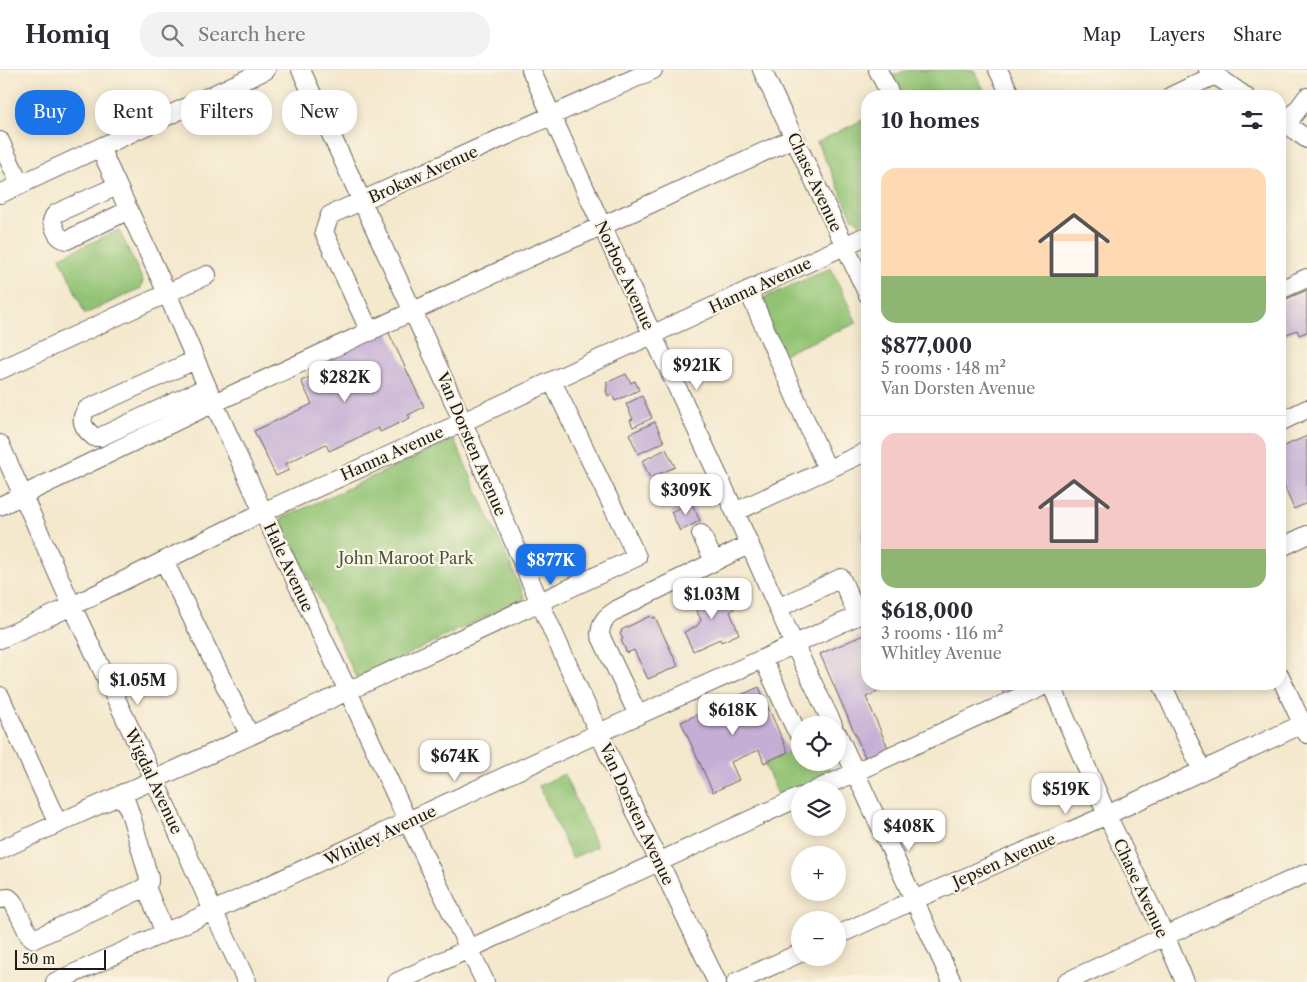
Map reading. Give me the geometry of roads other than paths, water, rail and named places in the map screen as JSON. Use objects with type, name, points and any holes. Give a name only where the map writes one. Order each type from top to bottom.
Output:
[{"type":"street","points":[[0,194],[266,70]]},
{"type":"street","name":"Van Dorsten Avenue","points":[[301,70],[414,312],[599,733],[658,862],[717,982]]},
{"type":"street","name":"Norboe Avenue","points":[[531,70],[829,716]]},
{"type":"street","name":"Brokaw Avenue","points":[[370,332],[324,232],[330,215],[653,70]]},
{"type":"street","name":"Chase Avenue","points":[[762,70],[861,280]]},
{"type":"street","points":[[878,70],[888,90]]},
{"type":"street","points":[[998,70],[1008,90]]},
{"type":"street","points":[[1181,90],[1211,73],[1236,90]]},
{"type":"street","points":[[1286,119],[1307,97]]},
{"type":"street","points":[[1286,124],[1307,139]]},
{"type":"street","points":[[0,506],[214,403],[794,138]]},
{"type":"street","points":[[0,141],[20,184]]},
{"type":"street","name":"Hale Avenue","points":[[100,148],[168,293],[214,403],[263,512],[485,982]]},
{"type":"street","points":[[118,186],[57,213],[52,221],[59,237],[67,240],[129,210]]},
{"type":"street","name":"Hanna Avenue","points":[[0,639],[72,606],[263,512],[861,238]]},
{"type":"street","points":[[0,370],[207,275]]},
{"type":"street","points":[[1286,287],[1307,278]]},
{"type":"street","points":[[748,290],[827,469]]},
{"type":"street","points":[[196,360],[87,409],[82,415],[84,428],[94,438],[100,437],[207,386]]},
{"type":"street","points":[[0,850],[637,557],[552,381]]},
{"type":"street","points":[[1286,419],[1307,409]]},
{"type":"street","name":"Wigdal Avenue","points":[[0,444],[72,606],[247,982]]},
{"type":"street","points":[[736,512],[861,454]]},
{"type":"street","points":[[701,534],[714,561]]},
{"type":"street","points":[[1286,545],[1307,536]]},
{"type":"street","points":[[638,715],[600,635],[601,625],[607,616],[618,609],[750,544]]},
{"type":"street","points":[[164,561],[250,736]]},
{"type":"street","points":[[778,608],[841,578],[861,611]]},
{"type":"street","name":"Whitley Avenue","points":[[55,982],[861,615]]},
{"type":"street","points":[[763,659],[791,719]]},
{"type":"street","points":[[1286,688],[1305,727]]},
{"type":"street","points":[[836,781],[1036,690]]},
{"type":"street","name":"Chase Avenue","points":[[1052,690],[1106,815],[1185,982]]},
{"type":"street","points":[[1165,690],[1202,771]]},
{"type":"street","points":[[0,696],[58,824]]},
{"type":"street","name":"Jepsen Avenue","points":[[846,931],[1202,771],[1305,727]]},
{"type":"street","points":[[846,752],[952,982]]},
{"type":"street","points":[[0,899],[9,898],[13,902],[29,935],[34,938],[146,887],[149,878],[123,794]]},
{"type":"street","points":[[397,982],[791,801]]},
{"type":"street","points":[[1066,982],[1164,936],[1307,873]]},
{"type":"street","points":[[146,887],[165,933]]},
{"type":"street","points":[[736,982],[791,957]]},
{"type":"park label","name":"John Maroot Park","points":[[406,558]]}]
